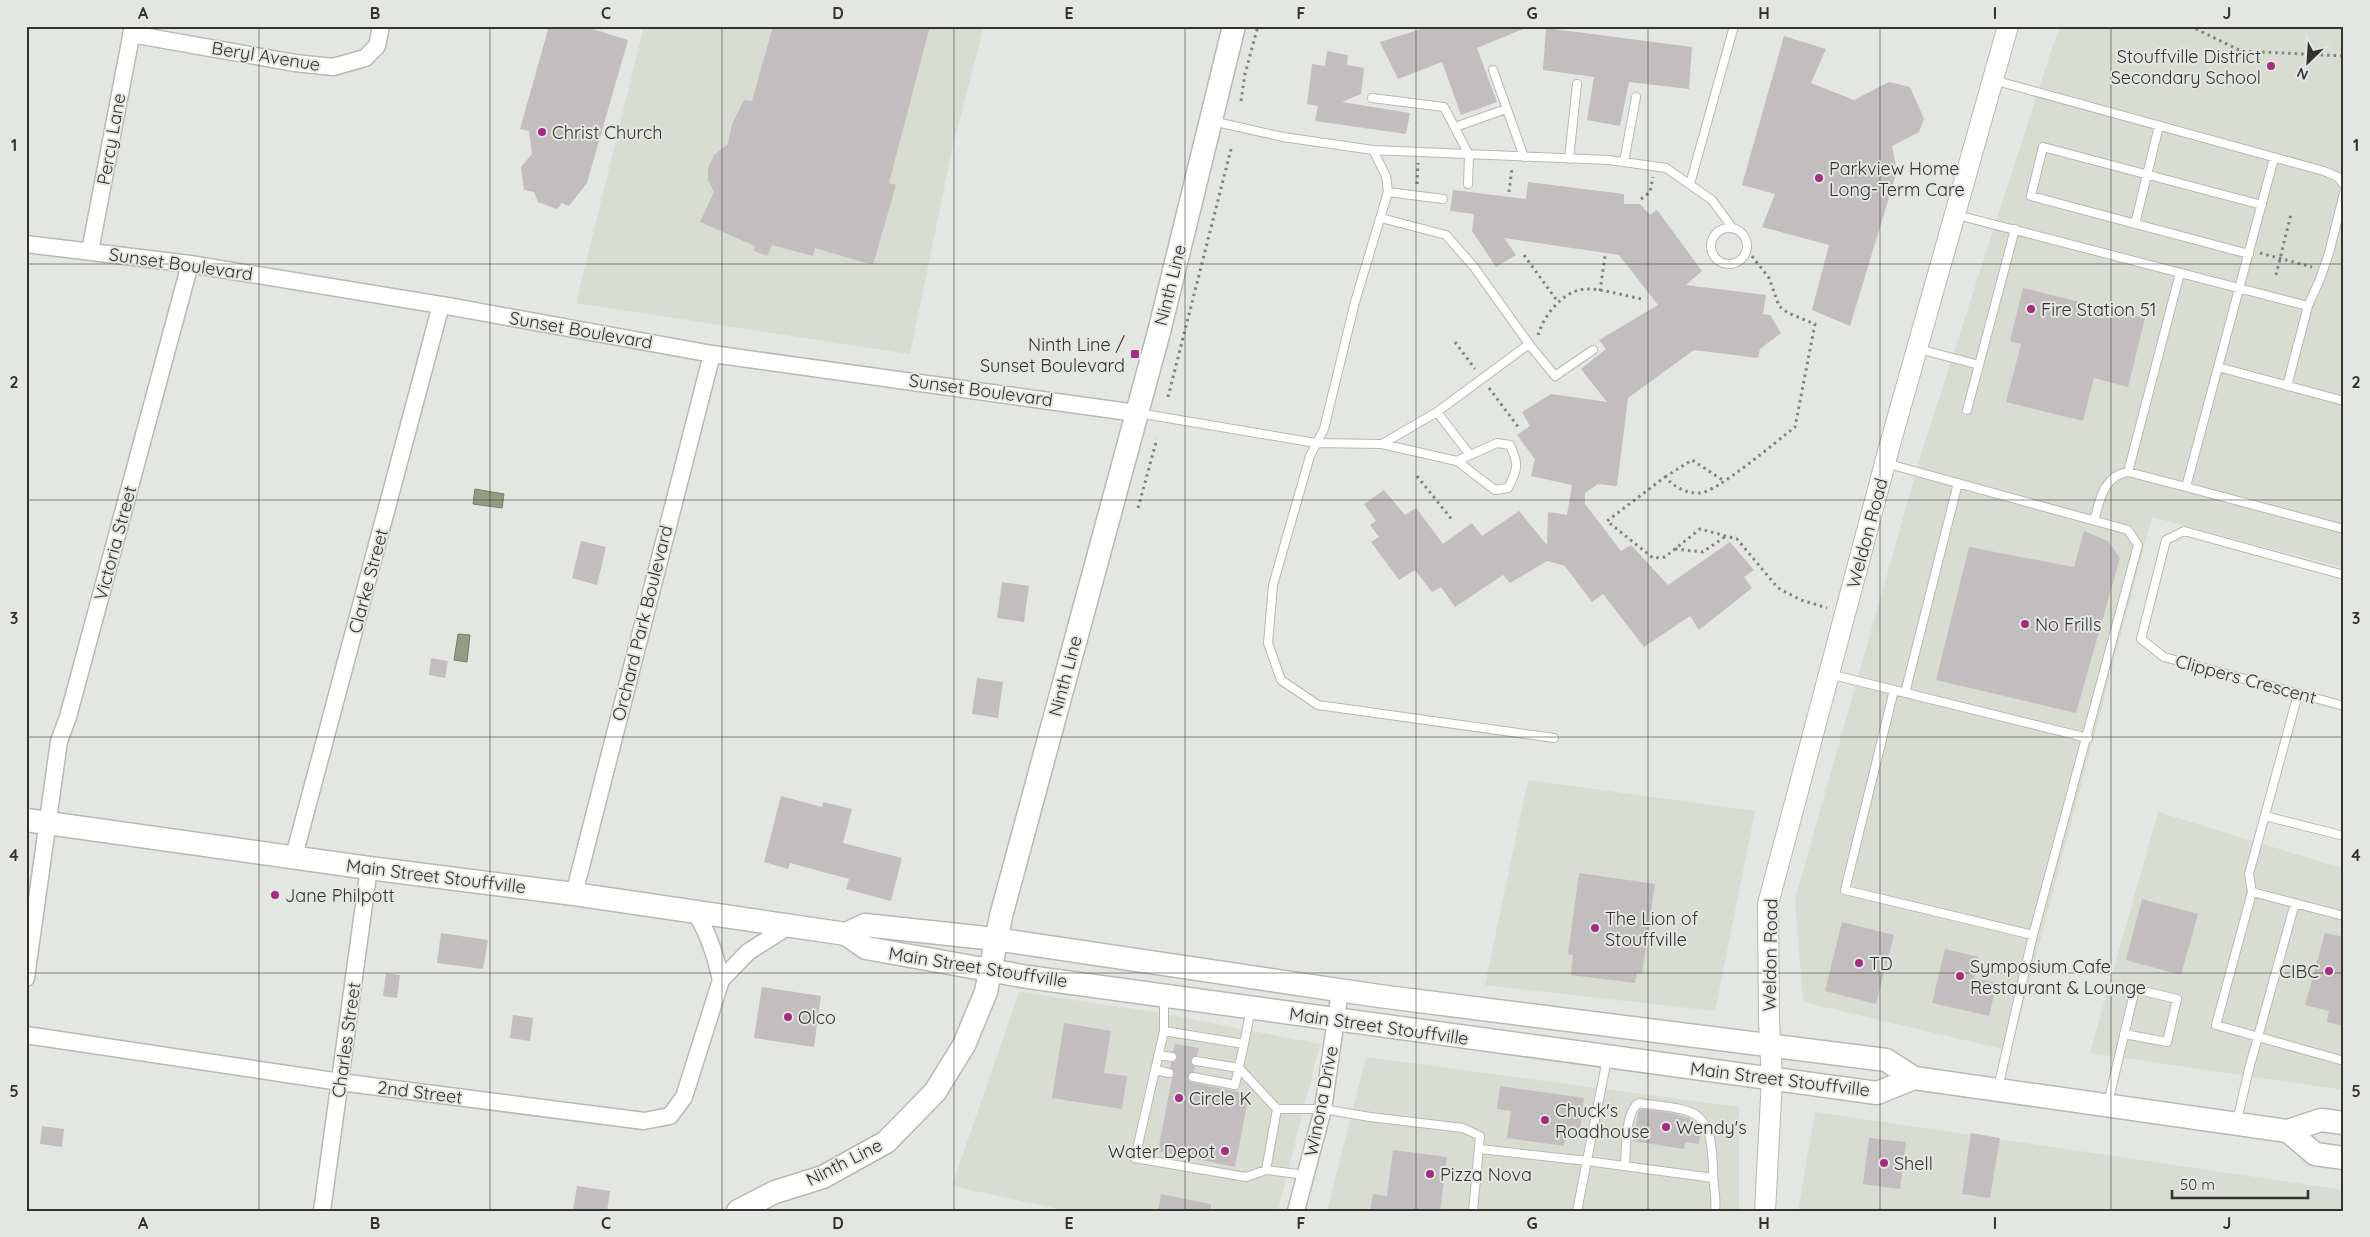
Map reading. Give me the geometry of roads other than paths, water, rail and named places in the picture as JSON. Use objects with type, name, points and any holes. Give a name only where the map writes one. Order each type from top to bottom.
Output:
[{"type":"main road","name":"Ninth Line","points":[[738,1211],[775,1192],[823,1177],[886,1142],[935,1092],[964,1046],[986,992],[995,939],[1136,413],[1212,121],[1234,26]]},
{"type":"main road","name":"Main Street Stouffville","points":[[36,821],[369,868],[574,894],[846,934],[866,948],[989,970],[1607,1057],[1877,1093],[1914,1078]]},
{"type":"main road","name":"Main Street Stouffville","points":[[846,934],[865,925],[995,939],[1340,991],[1886,1060],[1914,1078],[2288,1131],[2321,1120],[2344,1123]]},
{"type":"main road","points":[[2288,1131],[2315,1154],[2344,1158]]},
{"type":"street","name":"Beryl Avenue","points":[[132,30],[296,63],[333,67],[365,58],[377,46],[381,26]]},
{"type":"street","name":"Weldon Road","points":[[1765,1211],[1772,1078],[1768,904],[1885,463],[2008,26]]},
{"type":"street","name":"Percy Lane","points":[[90,251],[132,30]]},
{"type":"street","name":"Sunset Boulevard","points":[[26,244],[190,264],[441,305],[712,354],[1136,413]]},
{"type":"street","name":"Victoria Street","points":[[26,978],[36,821],[59,740],[68,717],[190,264]]},
{"type":"street","name":"Clarke Street","points":[[294,856],[441,305]]},
{"type":"street","name":"Orchard Park Boulevard","points":[[574,894],[712,354]]},
{"type":"street","name":"Charles Street","points":[[322,1211],[369,868]]},
{"type":"street","points":[[695,912],[706,929],[714,950],[721,980]]},
{"type":"street","name":"2nd Street","points":[[26,1035],[340,1082],[644,1120],[670,1116],[684,1097],[721,980],[748,952],[789,926]]},
{"type":"street","name":"Winona Drive","points":[[1296,1211],[1323,1109],[1340,991]]},
{"type":"lane","points":[[1690,184],[1734,26]]},
{"type":"lane","points":[[1493,70],[1524,157]]},
{"type":"lane","points":[[1992,80],[2334,175],[2341,179],[2344,185]]},
{"type":"lane","points":[[1569,159],[1577,84]]},
{"type":"lane","points":[[1624,162],[1636,97]]},
{"type":"lane","points":[[1372,98],[1444,107],[1469,155],[1468,184]]},
{"type":"lane","points":[[1455,127],[1506,109]]},
{"type":"lane","points":[[1212,121],[1283,137],[1373,150],[1624,162],[1666,168],[1712,200],[1731,226],[1746,237],[1748,251],[1738,263],[1724,264],[1711,252],[1714,233],[1720,228],[1731,226]]},
{"type":"lane","points":[[2135,224],[2159,126]]},
{"type":"lane","points":[[2249,252],[2031,196],[2043,147],[2262,205]]},
{"type":"lane","points":[[1373,150],[1386,176],[1388,192],[1355,302],[1324,429],[1310,456],[1273,585],[1268,644],[1281,680],[1318,705],[1554,738]]},
{"type":"lane","points":[[2186,487],[2274,158]]},
{"type":"lane","points":[[1388,192],[1443,199]]},
{"type":"lane","points":[[2287,386],[2308,306],[2323,270],[2344,193]]},
{"type":"lane","points":[[1954,214],[2308,306]]},
{"type":"lane","points":[[1381,218],[1446,235],[1474,267],[1528,344],[1555,376],[1593,350]]},
{"type":"lane","points":[[1967,410],[2015,229]]},
{"type":"lane","points":[[2128,472],[2180,273]]},
{"type":"lane","points":[[1382,444],[1437,412],[1528,344]]},
{"type":"lane","points":[[1917,349],[1979,366]]},
{"type":"lane","points":[[2218,367],[2344,401]]},
{"type":"lane","points":[[1437,412],[1470,455]]},
{"type":"lane","points":[[1136,413],[1316,443],[1382,444],[1457,461],[1495,490],[1508,488],[1515,476],[1518,461],[1510,445],[1498,443],[1457,461]]},
{"type":"lane","points":[[1885,463],[2128,530],[2138,546],[2088,738],[2033,935],[1997,1090]]},
{"type":"lane","points":[[2094,521],[2107,483],[2115,476],[2128,472],[2344,529]]},
{"type":"lane","points":[[1904,693],[1958,483]]},
{"type":"lane","name":"Clippers Crescent","points":[[2344,575],[2184,531],[2166,540],[2141,640],[2164,657],[2344,706]]},
{"type":"lane","points":[[1829,674],[2088,738]]},
{"type":"lane","points":[[1894,690],[1846,890],[2033,935]]},
{"type":"lane","points":[[2298,694],[2249,874],[2252,892],[2216,1025],[2344,1061]]},
{"type":"lane","points":[[2265,816],[2344,836]]},
{"type":"lane","points":[[2252,892],[2344,916]]},
{"type":"lane","points":[[2237,1123],[2258,1037],[2295,903]]},
{"type":"lane","points":[[2108,1105],[2124,1034],[2135,988],[2176,999],[2167,1042],[2124,1034]]},
{"type":"lane","points":[[1164,995],[1164,1031],[1134,1158],[1246,1177],[1266,1170],[1306,1175]]},
{"type":"lane","points":[[1193,1077],[1235,1084],[1251,1008]]},
{"type":"lane","points":[[1164,1031],[1244,1044]]},
{"type":"lane","points":[[1158,1055],[1172,1057]]},
{"type":"lane","points":[[1577,1211],[1607,1057]]},
{"type":"lane","points":[[1196,1061],[1239,1068],[1277,1109],[1323,1109],[1370,1117],[1463,1128],[1480,1136],[1473,1211]]},
{"type":"lane","points":[[1155,1070],[1169,1072]]},
{"type":"lane","points":[[1625,1166],[1630,1113],[1639,1103],[1689,1110],[1697,1115],[1708,1131],[1717,1197],[1715,1211]]},
{"type":"lane","points":[[1266,1170],[1277,1109]]},
{"type":"lane","points":[[1480,1149],[1713,1178]]},
{"type":"place","name":"Stouffville District Secondary School","points":[[2271,66]]},
{"type":"place","name":"Christ Church","points":[[542,132]]},
{"type":"place","name":"Parkview Home Long-Term Care","points":[[1819,178]]},
{"type":"place","name":"Fire Station 51","points":[[2031,309]]},
{"type":"place","name":"Ninth Line / Sunset Boulevard","points":[[1135,354]]},
{"type":"place","name":"No Frills","points":[[2025,624]]},
{"type":"place","name":"Jane Philpott","points":[[275,895]]},
{"type":"place","name":"The Lion of Stouffville","points":[[1595,928]]},
{"type":"place","name":"TD","points":[[1859,963]]},
{"type":"place","name":"CIBC","points":[[2329,971]]},
{"type":"place","name":"Symposium Cafe Restaurant & Lounge","points":[[1960,976]]},
{"type":"place","name":"Olco","points":[[788,1017]]},
{"type":"place","name":"Circle K","points":[[1179,1098]]},
{"type":"place","name":"Chuck's Roadhouse","points":[[1545,1120]]},
{"type":"place","name":"Wendy's","points":[[1666,1127]]},
{"type":"place","name":"Water Depot","points":[[1225,1151]]},
{"type":"place","name":"Shell","points":[[1884,1163]]},
{"type":"place","name":"Pizza Nova","points":[[1430,1174]]}]
